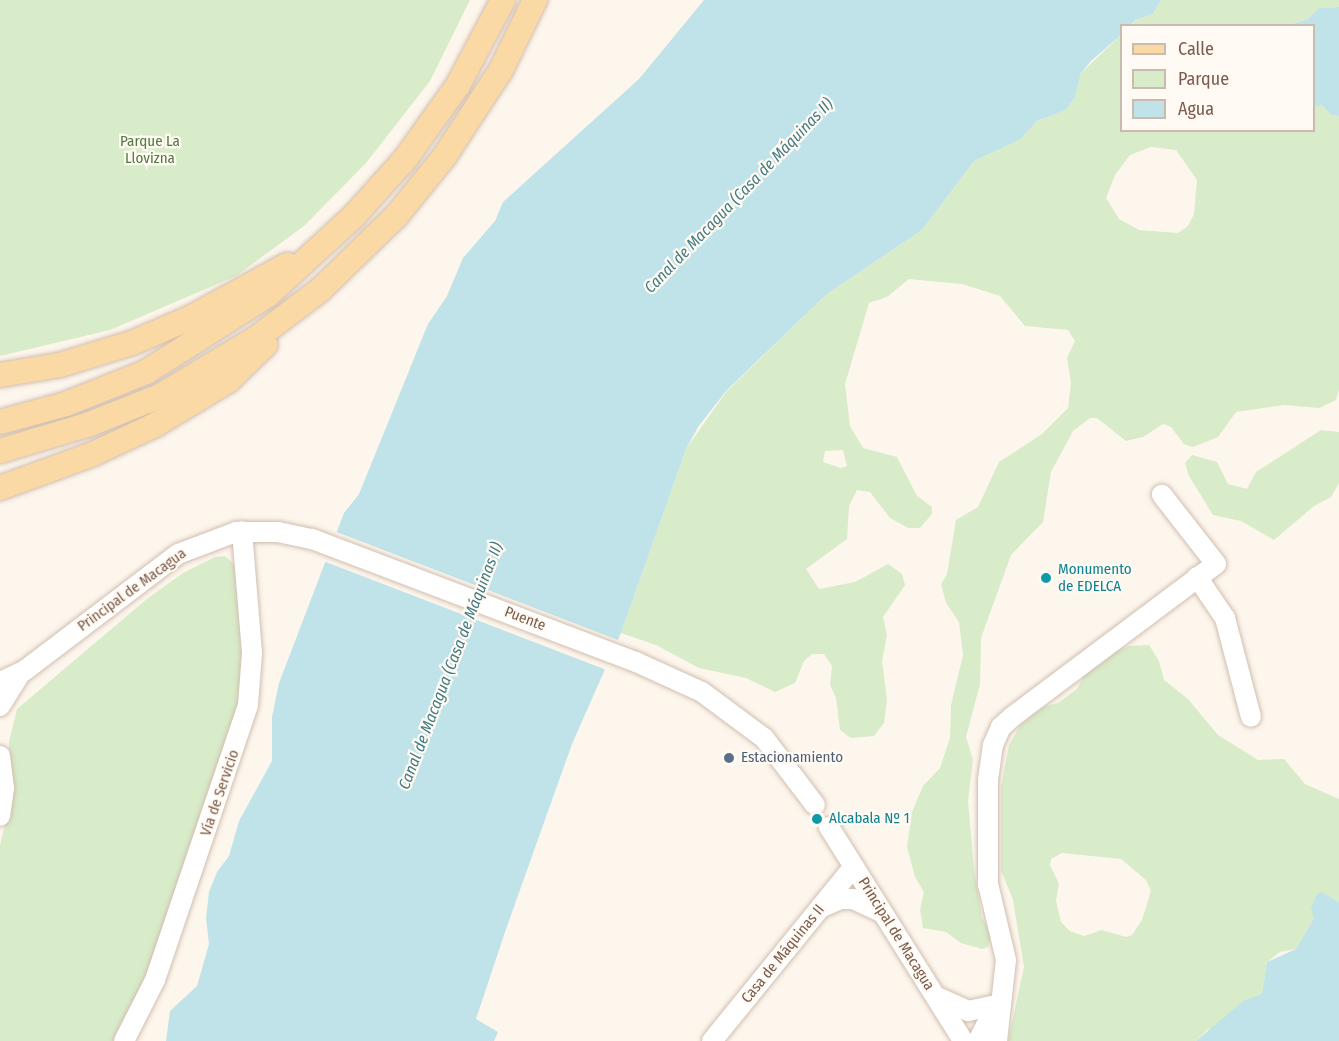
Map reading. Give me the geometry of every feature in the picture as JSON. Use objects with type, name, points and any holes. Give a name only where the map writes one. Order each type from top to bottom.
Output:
[{"type":"main road","points":[[0,422],[66,404],[146,372],[245,312],[324,244],[380,188],[458,85],[503,0]]},
{"type":"main road","points":[[0,450],[90,424],[160,396],[200,375],[288,315],[347,265],[422,186],[486,96],[535,0]]},
{"type":"main road","points":[[0,375],[60,365],[154,334],[324,244]]},
{"type":"main road","points":[[0,488],[93,454],[156,425],[228,381],[261,350],[288,315]]},
{"type":"street","points":[[997,1041],[1004,985],[1005,941],[988,884],[986,846],[988,780],[996,737],[1012,717],[1216,564],[1162,495]]},
{"type":"street","name":"Principal de Macagua","points":[[0,682],[24,671],[178,554],[198,543],[242,531],[279,532],[312,539]]},
{"type":"street","name":"Vía de Servicio","points":[[124,1041],[155,980],[248,705],[252,653],[242,531]]},
{"type":"street","name":"Puente","points":[[312,539],[636,662],[702,692],[746,722],[777,752],[815,805]]},
{"type":"street","points":[[1197,578],[1225,618],[1251,717]]},
{"type":"street","points":[[0,706],[24,671]]},
{"type":"street","points":[[0,756],[4,788],[0,816]]},
{"type":"street","name":"Principal de Macagua","points":[[829,827],[963,1041]]},
{"type":"street","name":"Casa de Máquinas II","points":[[712,1041],[854,866]]},
{"type":"street","points":[[820,909],[841,898],[853,899],[885,915]]},
{"type":"street","points":[[978,1041],[1004,985]]},
{"type":"street","points":[[935,996],[953,1008],[968,1011],[996,1005]]},
{"type":"green space","name":"Parque La Llovizna","points":[[0,0],[470,0],[430,81],[366,163],[304,226],[236,276],[110,330],[0,356]]},
{"type":"green space","points":[[1161,0],[1339,0],[1339,7],[1319,8],[1308,19],[1291,24],[1132,24],[1135,20],[1153,14]]},
{"type":"green space","points":[[1120,36],[1120,132],[1315,132],[1315,107],[1321,104],[1331,115],[1339,116],[1339,389],[1336,400],[1319,408],[1284,405],[1236,412],[1218,437],[1193,447],[1184,444],[1171,427],[1163,424],[1143,437],[1126,441],[1097,418],[1090,418],[1073,431],[1051,472],[1043,522],[1011,555],[981,638],[980,684],[966,737],[973,760],[968,801],[974,869],[982,917],[991,935],[988,947],[982,949],[961,943],[946,932],[923,928],[920,910],[924,892],[915,877],[907,847],[912,812],[923,786],[940,768],[950,738],[951,705],[963,655],[959,622],[946,603],[941,584],[947,574],[956,520],[978,507],[999,462],[1042,434],[1068,408],[1071,383],[1067,358],[1075,341],[1068,330],[1025,326],[1000,296],[962,284],[909,279],[887,297],[869,303],[845,384],[850,426],[863,448],[897,457],[917,496],[932,507],[932,514],[920,528],[908,528],[890,518],[870,492],[857,490],[849,506],[847,539],[806,569],[819,589],[855,582],[888,564],[902,574],[905,585],[883,617],[887,635],[882,661],[887,699],[884,723],[874,736],[851,738],[840,730],[836,698],[830,685],[832,666],[824,654],[812,654],[804,661],[795,683],[775,692],[746,678],[699,668],[656,645],[621,633],[686,449],[726,392],[827,294],[922,230],[974,161],[1021,139],[1037,121],[1066,110],[1075,97],[1081,73]],"holes":[[[1151,147],[1176,150],[1197,180],[1194,214],[1188,226],[1178,233],[1139,230],[1119,219],[1106,198],[1115,175],[1130,155]],[[843,450],[847,466],[841,468],[823,462],[825,451]]]},
{"type":"green space","points":[[1321,430],[1339,432],[1339,483],[1331,497],[1314,506],[1274,540],[1241,521],[1213,515],[1189,476],[1185,463],[1192,455],[1217,462],[1228,484],[1247,489],[1256,472]]},
{"type":"green space","points":[[225,556],[237,567],[244,663],[237,725],[153,971],[115,1041],[0,1041],[0,845],[11,801],[9,742],[17,709],[148,598],[183,573],[215,557]]},
{"type":"green space","points":[[1149,645],[1159,661],[1164,680],[1188,699],[1218,735],[1258,760],[1284,759],[1305,784],[1339,799],[1339,902],[1322,892],[1314,918],[1296,949],[1280,952],[1267,962],[1262,994],[1225,1016],[1216,1028],[1207,1030],[1196,1041],[1008,1041],[1024,967],[1013,900],[1001,870],[1001,787],[1009,745],[1020,726],[1039,708],[1058,703],[1077,689],[1086,672],[1105,655],[1129,646]],"holes":[[[1062,853],[1121,859],[1146,880],[1151,891],[1142,920],[1132,935],[1126,937],[1102,930],[1084,936],[1070,931],[1061,922],[1056,901],[1059,884],[1050,865],[1051,859]]]},
{"type":"water","name":"Canal de Macagua (Casa de Máquinas II)","points":[[704,0],[1161,0],[1153,14],[1135,20],[1132,24],[1120,24],[1120,36],[1081,73],[1075,97],[1066,110],[1037,121],[1021,139],[974,161],[922,230],[827,294],[726,391],[698,427],[686,449],[621,633],[572,744],[476,1019],[498,1032],[494,1041],[166,1041],[170,1011],[197,986],[209,944],[206,918],[209,892],[217,872],[229,856],[239,821],[272,761],[272,717],[279,683],[344,513],[359,494],[428,324],[447,296],[463,258],[495,221],[503,202],[639,79]]},
{"type":"water","points":[[1339,7],[1339,116],[1331,115],[1322,105],[1315,107],[1315,24],[1291,24],[1308,19],[1319,8]]},
{"type":"water","points":[[1322,892],[1339,902],[1339,1041],[1196,1041],[1243,1001],[1262,994],[1267,962],[1296,949],[1314,918],[1311,908],[1317,894]]},
{"type":"pier","points":[[334,531],[621,641],[609,671],[323,561]]},
{"type":"place","name":"Monumento de EDELCA","points":[[1046,578]]},
{"type":"place","name":"Estacionamiento","points":[[729,758]]},
{"type":"place","name":"Alcabala Nº 1","points":[[817,819]]}]
